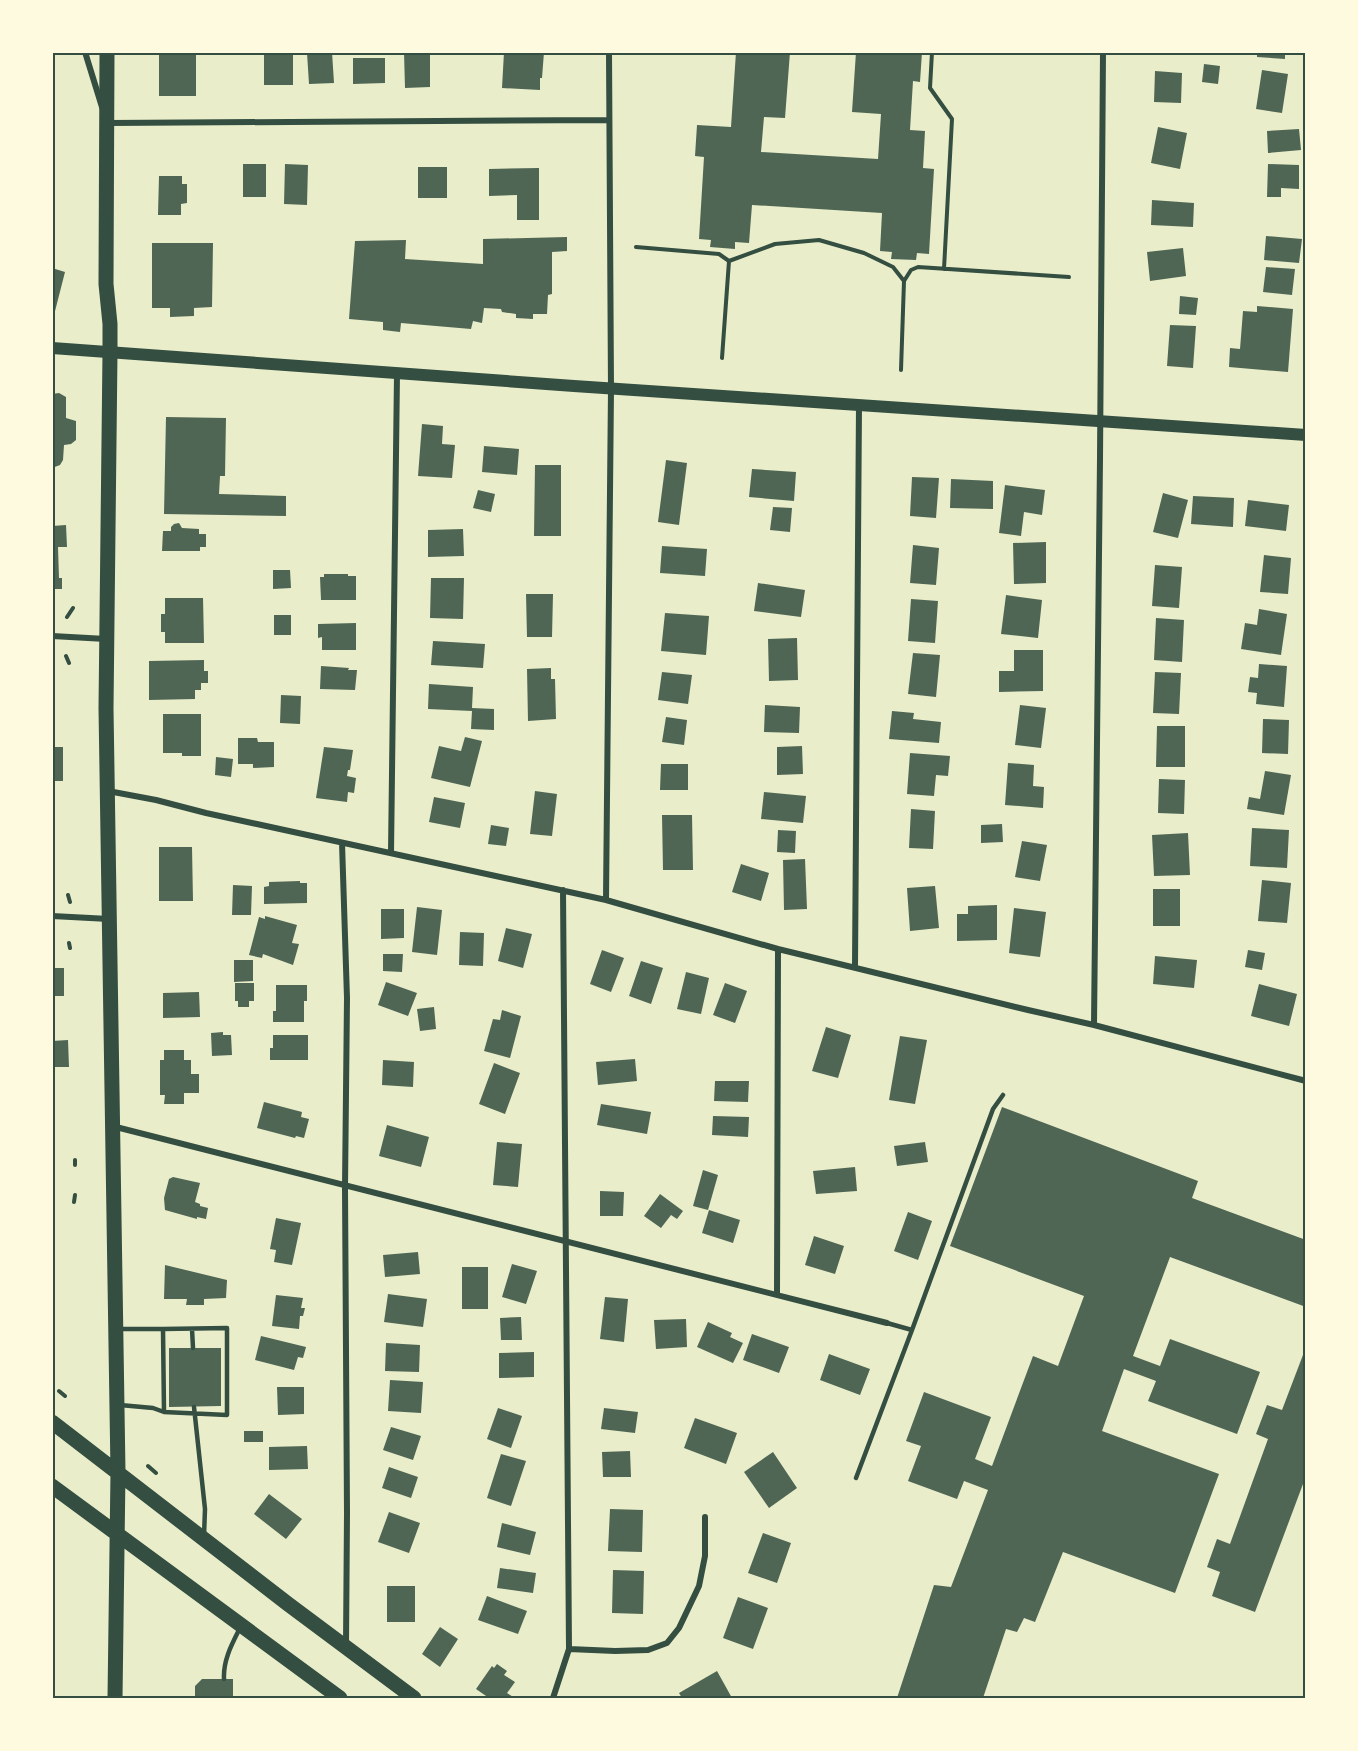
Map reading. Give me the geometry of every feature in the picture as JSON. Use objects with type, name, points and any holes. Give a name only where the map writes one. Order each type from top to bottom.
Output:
[{"type":"main road","points":[[107,52],[106,284],[110,352],[106,791],[118,1472],[115,1698]]},
{"type":"main road","points":[[52,348],[611,389],[1305,435]]},
{"type":"main road","points":[[52,1422],[414,1698]]},
{"type":"main road","points":[[52,1486],[340,1698]]},
{"type":"street","points":[[84,52],[107,123],[609,120]]},
{"type":"street","points":[[606,900],[611,389],[609,52]]},
{"type":"street","points":[[1094,1025],[1103,52]]},
{"type":"street","points":[[390,853],[398,373]]},
{"type":"street","points":[[855,967],[859,405]]},
{"type":"street","points":[[52,636],[107,639]]},
{"type":"street","points":[[106,791],[156,800],[606,900],[778,949],[1094,1025],[1305,1082]]},
{"type":"street","points":[[342,843],[347,998],[346,1647]]},
{"type":"street","points":[[553,1698],[569,1648],[563,891]]},
{"type":"street","points":[[52,916],[109,920]]},
{"type":"street","points":[[777,1294],[778,949]]},
{"type":"street","points":[[112,1126],[887,1323]]},
{"type":"street","points":[[569,1648],[615,1651],[648,1650],[667,1643],[679,1628],[699,1586],[705,1556],[705,1516]]},
{"type":"lane","points":[[856,1478],[993,1109],[1003,1095]]},
{"type":"lane","points":[[887,1323],[912,1330]]},
{"type":"lane","points":[[116,1329],[227,1328],[227,1415],[195,1415],[117,1405]]},
{"type":"lane","points":[[163,1329],[164,1412]]},
{"type":"lane","points":[[192,1329],[193,1348]]},
{"type":"lane","points":[[194,1407],[205,1509],[204,1539]]},
{"type":"lane","points":[[224,1678],[223,1668],[241,1625]]},
{"type":"path","points":[[932,52],[930,88],[952,119],[944,269]]},
{"type":"path","points":[[729,261],[775,244],[819,240],[864,253],[893,267],[904,281]]},
{"type":"path","points":[[636,247],[719,254],[729,261]]},
{"type":"path","points":[[722,358],[729,261]]},
{"type":"path","points":[[901,370],[904,281],[911,270],[918,267],[1069,277]]},
{"type":"path","points":[[67,616],[73,608]]},
{"type":"path","points":[[66,656],[69,663]]},
{"type":"path","points":[[68,895],[70,902]]},
{"type":"path","points":[[69,943],[70,948]]},
{"type":"path","points":[[74,1202],[75,1195]]},
{"type":"path","points":[[59,1391],[65,1396]]},
{"type":"path","points":[[148,1466],[156,1473]]},
{"type":"building","points":[[159,52],[196,52],[196,96],[159,96]]},
{"type":"building","points":[[264,52],[293,52],[293,85],[264,85]]},
{"type":"building","points":[[332,52],[334,83],[309,84],[307,53]]},
{"type":"building","points":[[404,52],[430,52],[430,87],[405,88]]},
{"type":"building","points":[[504,52],[544,52],[540,90],[502,88]]},
{"type":"building","points":[[736,52],[790,52],[785,118],[764,117],[761,152],[878,159],[881,114],[852,112],[856,52],[922,52],[920,82],[913,81],[910,130],[925,131],[923,168],[934,169],[929,254],[917,253],[916,260],[891,259],[892,252],[880,251],[882,213],[752,205],[749,243],[735,242],[735,249],[710,247],[711,240],[699,239],[704,157],[695,156],[697,125],[731,127]]},
{"type":"building","points":[[1257,52],[1285,52],[1285,59],[1257,57]]},
{"type":"building","points":[[353,58],[385,58],[385,83],[353,84]]},
{"type":"building","points":[[1204,64],[1220,66],[1218,84],[1202,82]]},
{"type":"building","points":[[1262,70],[1288,74],[1282,113],[1256,109]]},
{"type":"building","points":[[1155,71],[1182,73],[1181,103],[1154,102]]},
{"type":"building","points":[[1158,127],[1187,133],[1180,169],[1151,163]]},
{"type":"building","points":[[1299,129],[1301,150],[1268,153],[1267,131]]},
{"type":"building","points":[[243,164],[266,164],[266,197],[243,197]]},
{"type":"building","points":[[285,164],[308,165],[307,205],[284,204]]},
{"type":"building","points":[[1268,164],[1299,165],[1299,189],[1281,188],[1281,197],[1267,197]]},
{"type":"building","points":[[418,167],[447,167],[447,198],[418,198]]},
{"type":"building","points":[[539,168],[539,220],[517,220],[517,195],[489,196],[489,169]]},
{"type":"building","points":[[159,176],[182,176],[182,184],[187,184],[187,203],[181,204],[181,215],[158,215]]},
{"type":"building","points":[[1152,200],[1194,203],[1193,227],[1151,225]]},
{"type":"building","points":[[1266,236],[1302,239],[1299,263],[1264,260]]},
{"type":"building","points":[[567,237],[567,251],[552,252],[552,294],[548,295],[547,314],[533,314],[533,319],[516,318],[516,314],[502,312],[501,309],[484,308],[482,323],[473,321],[471,329],[401,323],[400,332],[383,330],[383,322],[349,319],[355,241],[406,240],[405,259],[483,264],[483,239]]},
{"type":"building","points":[[152,243],[213,243],[212,307],[194,308],[194,316],[170,317],[170,308],[152,308]]},
{"type":"building","points":[[1183,248],[1186,276],[1150,281],[1147,252]]},
{"type":"building","points":[[1266,267],[1295,269],[1292,295],[1263,292]]},
{"type":"building","points":[[52,268],[65,272],[53,319],[52,319]]},
{"type":"building","points":[[1180,296],[1198,298],[1196,315],[1179,314]]},
{"type":"building","points":[[1257,306],[1293,309],[1288,372],[1229,367],[1230,348],[1240,349],[1243,311],[1257,312]]},
{"type":"building","points":[[1170,325],[1196,326],[1193,368],[1167,366]]},
{"type":"building","points":[[59,393],[66,397],[66,418],[76,421],[76,440],[64,445],[63,460],[60,465],[52,468],[52,394]]},
{"type":"building","points":[[166,417],[226,418],[225,476],[220,476],[219,494],[286,496],[286,516],[164,514]]},
{"type":"building","points":[[422,424],[443,426],[442,444],[455,445],[452,478],[418,476]]},
{"type":"building","points":[[484,446],[519,449],[517,475],[482,472]]},
{"type":"building","points":[[666,460],[687,463],[679,525],[658,522]]},
{"type":"building","points":[[535,465],[561,465],[561,536],[534,536]]},
{"type":"building","points":[[752,469],[796,472],[794,501],[749,497]]},
{"type":"building","points":[[912,477],[939,478],[936,518],[910,516]]},
{"type":"building","points":[[951,479],[993,481],[993,509],[950,508]]},
{"type":"building","points":[[1005,485],[1045,490],[1042,515],[1024,512],[1021,536],[999,533]]},
{"type":"building","points":[[478,490],[495,494],[491,512],[473,508]]},
{"type":"building","points":[[1163,493],[1188,500],[1178,538],[1153,532]]},
{"type":"building","points":[[1193,496],[1234,498],[1233,527],[1191,524]]},
{"type":"building","points":[[1248,500],[1289,505],[1286,531],[1245,526]]},
{"type":"building","points":[[773,507],[792,508],[790,532],[770,530]]},
{"type":"building","points":[[179,523],[182,528],[199,529],[199,534],[206,534],[206,547],[200,547],[200,551],[162,551],[163,531],[171,531],[174,524]]},
{"type":"building","points":[[66,525],[67,547],[58,547],[59,578],[62,578],[62,589],[52,589],[52,526]]},
{"type":"building","points":[[463,529],[464,556],[428,557],[428,530]]},
{"type":"building","points":[[1046,542],[1046,583],[1014,584],[1013,543]]},
{"type":"building","points":[[913,545],[939,548],[936,585],[910,583]]},
{"type":"building","points":[[662,546],[707,549],[705,576],[660,573]]},
{"type":"building","points":[[1264,555],[1291,558],[1288,594],[1260,592]]},
{"type":"building","points":[[1155,565],[1182,567],[1179,608],[1152,606]]},
{"type":"building","points":[[273,570],[290,570],[291,588],[273,589]]},
{"type":"building","points":[[324,574],[356,576],[356,600],[321,600],[320,577],[324,577]]},
{"type":"building","points":[[431,578],[464,578],[463,619],[430,618]]},
{"type":"building","points":[[758,583],[805,590],[801,617],[754,611]]},
{"type":"building","points":[[526,594],[553,594],[552,637],[527,637]]},
{"type":"building","points":[[1006,595],[1042,600],[1038,638],[1001,634]]},
{"type":"building","points":[[165,598],[203,598],[204,643],[165,643],[165,632],[161,632],[161,614],[165,614]]},
{"type":"building","points":[[911,599],[938,601],[935,643],[908,641]]},
{"type":"building","points":[[1259,609],[1287,614],[1281,655],[1241,649],[1245,623],[1257,625]]},
{"type":"building","points":[[665,613],[709,616],[706,655],[661,651]]},
{"type":"building","points":[[274,615],[291,615],[291,635],[274,635]]},
{"type":"building","points":[[1156,618],[1184,620],[1182,662],[1154,660]]},
{"type":"building","points":[[356,623],[356,650],[322,650],[322,637],[318,638],[318,624]]},
{"type":"building","points":[[797,638],[798,680],[769,681],[768,639]]},
{"type":"building","points":[[433,641],[485,644],[483,668],[431,665]]},
{"type":"building","points":[[1014,650],[1043,650],[1043,691],[999,692],[999,671],[1014,671]]},
{"type":"building","points":[[913,653],[940,655],[936,697],[908,694]]},
{"type":"building","points":[[204,660],[204,671],[208,671],[208,683],[201,683],[201,690],[195,690],[195,699],[149,700],[149,661]]},
{"type":"building","points":[[1259,664],[1287,666],[1284,707],[1256,704],[1257,693],[1248,692],[1250,677],[1258,678]]},
{"type":"building","points":[[321,666],[357,670],[355,690],[320,689]]},
{"type":"building","points":[[551,668],[551,679],[555,679],[556,719],[528,721],[527,669]]},
{"type":"building","points":[[662,672],[692,675],[688,704],[658,700]]},
{"type":"building","points":[[1155,672],[1181,673],[1179,714],[1153,713]]},
{"type":"building","points":[[429,684],[473,687],[472,708],[494,709],[494,730],[471,729],[472,711],[428,709]]},
{"type":"building","points":[[281,695],[301,696],[300,724],[280,723]]},
{"type":"building","points":[[765,705],[800,707],[799,733],[764,732]]},
{"type":"building","points":[[1020,705],[1046,708],[1041,748],[1015,745]]},
{"type":"building","points":[[892,711],[914,713],[913,719],[941,722],[939,743],[889,739]]},
{"type":"building","points":[[163,714],[201,714],[201,756],[163,753]]},
{"type":"building","points":[[666,717],[687,720],[684,745],[662,742]]},
{"type":"building","points":[[1263,719],[1289,720],[1288,754],[1262,753]]},
{"type":"building","points":[[1157,726],[1185,726],[1185,767],[1156,767]]},
{"type":"building","points":[[465,737],[482,741],[470,787],[431,778],[439,746],[461,751]]},
{"type":"building","points":[[238,738],[257,738],[258,742],[274,742],[274,767],[253,768],[253,764],[238,764]]},
{"type":"building","points":[[802,746],[803,774],[777,775],[777,747]]},
{"type":"building","points":[[52,747],[63,747],[63,781],[52,781]]},
{"type":"building","points":[[324,747],[353,750],[347,776],[356,778],[354,793],[348,792],[347,802],[316,798]]},
{"type":"building","points":[[910,753],[950,756],[948,776],[936,775],[934,796],[907,794]]},
{"type":"building","points":[[216,757],[233,759],[231,777],[215,775]]},
{"type":"building","points":[[1008,763],[1034,765],[1033,786],[1044,787],[1043,808],[1005,805]]},
{"type":"building","points":[[661,764],[688,764],[688,790],[660,790]]},
{"type":"building","points":[[1265,771],[1291,775],[1284,815],[1247,809],[1249,797],[1260,799]]},
{"type":"building","points":[[1159,779],[1185,780],[1184,814],[1158,813]]},
{"type":"building","points":[[535,791],[557,794],[552,836],[530,834]]},
{"type":"building","points":[[764,792],[806,796],[803,823],[761,819]]},
{"type":"building","points":[[434,797],[465,803],[460,828],[429,822]]},
{"type":"building","points":[[911,809],[935,811],[933,849],[909,848]]},
{"type":"building","points":[[662,815],[692,815],[693,870],[663,870]]},
{"type":"building","points":[[1002,824],[1003,842],[981,843],[981,825]]},
{"type":"building","points":[[491,825],[509,828],[506,846],[488,844]]},
{"type":"building","points":[[1252,828],[1289,830],[1287,868],[1250,866]]},
{"type":"building","points":[[778,830],[796,831],[795,853],[777,852]]},
{"type":"building","points":[[1188,833],[1190,875],[1154,876],[1152,835]]},
{"type":"building","points":[[1022,841],[1047,845],[1040,881],[1015,877]]},
{"type":"building","points":[[159,847],[192,847],[193,901],[159,901]]},
{"type":"building","points":[[805,859],[807,909],[784,910],[783,860]]},
{"type":"building","points":[[741,864],[769,873],[761,901],[732,892]]},
{"type":"building","points":[[1262,880],[1291,883],[1287,923],[1258,921]]},
{"type":"building","points":[[300,881],[300,883],[307,883],[307,903],[264,904],[264,887],[269,886],[269,882]]},
{"type":"building","points":[[233,885],[252,886],[251,915],[232,915]]},
{"type":"building","points":[[935,886],[939,928],[910,931],[907,888]]},
{"type":"building","points":[[1153,889],[1180,889],[1180,926],[1153,926]]},
{"type":"building","points":[[997,905],[997,940],[957,941],[957,914],[968,914],[968,906]]},
{"type":"building","points":[[417,907],[442,910],[437,955],[412,952]]},
{"type":"building","points":[[1014,908],[1046,912],[1040,957],[1009,953]]},
{"type":"building","points":[[381,909],[404,909],[404,938],[381,939]]},
{"type":"building","points":[[265,916],[297,925],[292,943],[299,944],[293,965],[263,954],[262,958],[249,955],[259,917],[265,919]]},
{"type":"building","points":[[506,928],[532,934],[523,968],[498,961]]},
{"type":"building","points":[[460,932],[484,933],[483,966],[459,965]]},
{"type":"building","points":[[602,950],[624,958],[611,992],[590,984]]},
{"type":"building","points":[[1248,950],[1265,953],[1262,970],[1245,967]]},
{"type":"building","points":[[383,954],[403,954],[402,972],[383,971]]},
{"type":"building","points":[[1155,956],[1197,960],[1194,988],[1153,984]]},
{"type":"building","points":[[234,960],[253,960],[253,981],[234,982]]},
{"type":"building","points":[[641,961],[663,968],[651,1004],[629,996]]},
{"type":"building","points":[[52,968],[64,968],[64,996],[52,996]]},
{"type":"building","points":[[686,972],[709,978],[701,1014],[677,1009]]},
{"type":"building","points":[[386,982],[417,993],[408,1016],[378,1005]]},
{"type":"building","points":[[235,983],[254,983],[254,1001],[249,1001],[249,1007],[238,1007],[238,1001],[235,1001]]},
{"type":"building","points":[[725,983],[747,991],[735,1023],[713,1015]]},
{"type":"building","points":[[1259,984],[1297,994],[1289,1026],[1251,1016]]},
{"type":"building","points":[[276,985],[307,985],[304,1022],[273,1022],[273,1011],[276,1011]]},
{"type":"building","points":[[199,992],[200,1017],[163,1018],[163,993]]},
{"type":"building","points":[[434,1007],[436,1029],[420,1031],[417,1009]]},
{"type":"building","points":[[502,1010],[521,1016],[510,1058],[484,1051],[493,1019],[500,1020]]},
{"type":"building","points":[[826,1027],[851,1035],[838,1078],[812,1071]]},
{"type":"building","points":[[223,1032],[223,1035],[231,1035],[232,1055],[212,1056],[211,1033]]},
{"type":"building","points":[[273,1035],[308,1035],[308,1060],[270,1060]]},
{"type":"building","points":[[900,1036],[927,1040],[915,1104],[889,1100]]},
{"type":"building","points":[[68,1040],[69,1067],[52,1067],[52,1041]]},
{"type":"building","points":[[164,1050],[184,1050],[184,1060],[191,1060],[191,1074],[199,1074],[199,1093],[184,1093],[184,1104],[164,1104],[165,1095],[160,1095],[160,1060],[164,1060]]},
{"type":"building","points":[[635,1059],[637,1081],[598,1085],[596,1062]]},
{"type":"building","points":[[383,1060],[414,1062],[413,1087],[382,1085]]},
{"type":"building","points":[[494,1063],[520,1073],[505,1114],[479,1104]]},
{"type":"building","points":[[715,1081],[749,1081],[748,1102],[714,1101]]},
{"type":"building","points":[[264,1102],[302,1112],[301,1117],[309,1119],[304,1138],[296,1136],[295,1138],[257,1128]]},
{"type":"building","points":[[601,1104],[651,1112],[647,1134],[597,1125]]},
{"type":"building","points":[[1002,1107],[1198,1181],[1192,1198],[1306,1240],[1306,1307],[1170,1257],[1133,1356],[1160,1366],[1170,1339],[1260,1372],[1237,1434],[1148,1401],[1156,1381],[1124,1369],[1102,1431],[1219,1474],[1175,1593],[1063,1552],[1035,1622],[1024,1618],[1017,1632],[1006,1629],[983,1698],[897,1698],[934,1585],[951,1587],[988,1490],[964,1481],[957,1499],[908,1481],[921,1446],[906,1441],[924,1392],[991,1417],[975,1459],[992,1466],[1033,1356],[1058,1366],[1084,1296],[950,1246]]},
{"type":"building","points":[[713,1116],[749,1117],[748,1137],[712,1135]]},
{"type":"building","points":[[387,1125],[429,1137],[421,1167],[379,1156]]},
{"type":"building","points":[[497,1142],[522,1144],[518,1187],[493,1185]]},
{"type":"building","points":[[925,1142],[928,1162],[897,1166],[894,1146]]},
{"type":"building","points":[[855,1167],[857,1191],[816,1194],[813,1171]]},
{"type":"building","points":[[703,1170],[718,1175],[708,1210],[693,1206]]},
{"type":"building","points":[[173,1177],[200,1183],[195,1202],[208,1208],[206,1219],[197,1217],[197,1219],[165,1210],[164,1198],[169,1179]]},
{"type":"building","points":[[600,1191],[624,1192],[623,1216],[600,1216]]},
{"type":"building","points":[[660,1194],[683,1211],[677,1219],[671,1215],[661,1228],[644,1216]]},
{"type":"building","points":[[709,1210],[740,1220],[733,1243],[702,1233]]},
{"type":"building","points":[[908,1212],[932,1221],[918,1260],[894,1251]]},
{"type":"building","points":[[276,1218],[301,1223],[292,1265],[274,1262],[276,1250],[270,1249]]},
{"type":"building","points":[[814,1236],[844,1246],[835,1274],[805,1265]]},
{"type":"building","points":[[418,1252],[420,1274],[385,1277],[383,1255]]},
{"type":"building","points":[[512,1264],[537,1271],[526,1304],[502,1297]]},
{"type":"building","points":[[165,1265],[227,1280],[226,1298],[204,1299],[204,1305],[186,1305],[187,1299],[164,1299]]},
{"type":"building","points":[[462,1267],[488,1267],[488,1309],[462,1309]]},
{"type":"building","points":[[388,1294],[427,1299],[423,1327],[384,1322]]},
{"type":"building","points":[[276,1295],[303,1298],[301,1308],[305,1308],[303,1316],[300,1316],[299,1329],[272,1326]]},
{"type":"building","points":[[605,1297],[628,1299],[624,1342],[600,1339]]},
{"type":"building","points":[[521,1317],[522,1340],[501,1340],[500,1318]]},
{"type":"building","points":[[686,1319],[687,1347],[656,1349],[654,1320]]},
{"type":"building","points":[[708,1322],[732,1333],[730,1337],[743,1343],[733,1363],[697,1347]]},
{"type":"building","points":[[752,1334],[789,1347],[779,1373],[743,1360]]},
{"type":"building","points":[[261,1336],[306,1347],[303,1358],[298,1357],[294,1370],[255,1360]]},
{"type":"building","points":[[386,1343],[420,1345],[419,1372],[385,1371]]},
{"type":"building","points":[[1306,1347],[1306,1476],[1255,1612],[1212,1596],[1220,1572],[1207,1567],[1217,1539],[1230,1544],[1268,1439],[1256,1434],[1267,1405],[1282,1410]]},
{"type":"building","points":[[169,1348],[221,1348],[221,1406],[169,1407]]},
{"type":"building","points":[[534,1352],[534,1377],[499,1378],[499,1353]]},
{"type":"building","points":[[829,1354],[870,1369],[860,1395],[820,1380]]},
{"type":"building","points":[[390,1380],[423,1382],[421,1413],[388,1411]]},
{"type":"building","points":[[277,1387],[304,1387],[304,1414],[278,1415]]},
{"type":"building","points":[[498,1408],[522,1416],[511,1448],[487,1439]]},
{"type":"building","points":[[604,1408],[638,1412],[635,1433],[601,1429]]},
{"type":"building","points":[[695,1418],[737,1433],[726,1464],[684,1448]]},
{"type":"building","points":[[391,1427],[421,1436],[413,1460],[383,1450]]},
{"type":"building","points":[[244,1431],[263,1431],[263,1442],[244,1442]]},
{"type":"building","points":[[307,1446],[308,1469],[269,1470],[269,1447]]},
{"type":"building","points":[[630,1451],[631,1477],[603,1477],[602,1452]]},
{"type":"building","points":[[773,1452],[797,1488],[769,1508],[744,1472]]},
{"type":"building","points":[[501,1454],[526,1461],[511,1506],[487,1498]]},
{"type":"building","points":[[389,1467],[418,1477],[411,1498],[382,1488]]},
{"type":"building","points":[[269,1494],[302,1519],[286,1539],[254,1514]]},
{"type":"building","points":[[610,1509],[643,1510],[642,1552],[608,1551]]},
{"type":"building","points":[[389,1512],[420,1523],[409,1553],[378,1542]]},
{"type":"building","points":[[502,1523],[536,1532],[530,1555],[497,1547]]},
{"type":"building","points":[[763,1533],[791,1543],[777,1583],[748,1573]]},
{"type":"building","points":[[500,1568],[536,1573],[533,1593],[497,1588]]},
{"type":"building","points":[[613,1570],[644,1571],[643,1614],[612,1613]]},
{"type":"building","points":[[387,1586],[415,1586],[415,1622],[387,1622]]},
{"type":"building","points":[[487,1596],[527,1611],[518,1634],[478,1620]]},
{"type":"building","points":[[738,1597],[768,1608],[753,1649],[723,1638]]},
{"type":"building","points":[[440,1627],[458,1639],[440,1667],[422,1654]]},
{"type":"building","points":[[497,1664],[507,1671],[504,1675],[515,1682],[507,1693],[515,1698],[489,1698],[476,1689],[492,1666],[494,1668]]},
{"type":"building","points":[[717,1671],[732,1698],[682,1698],[679,1693]]},
{"type":"building","points":[[202,1679],[233,1679],[233,1698],[195,1698],[195,1686]]}]
